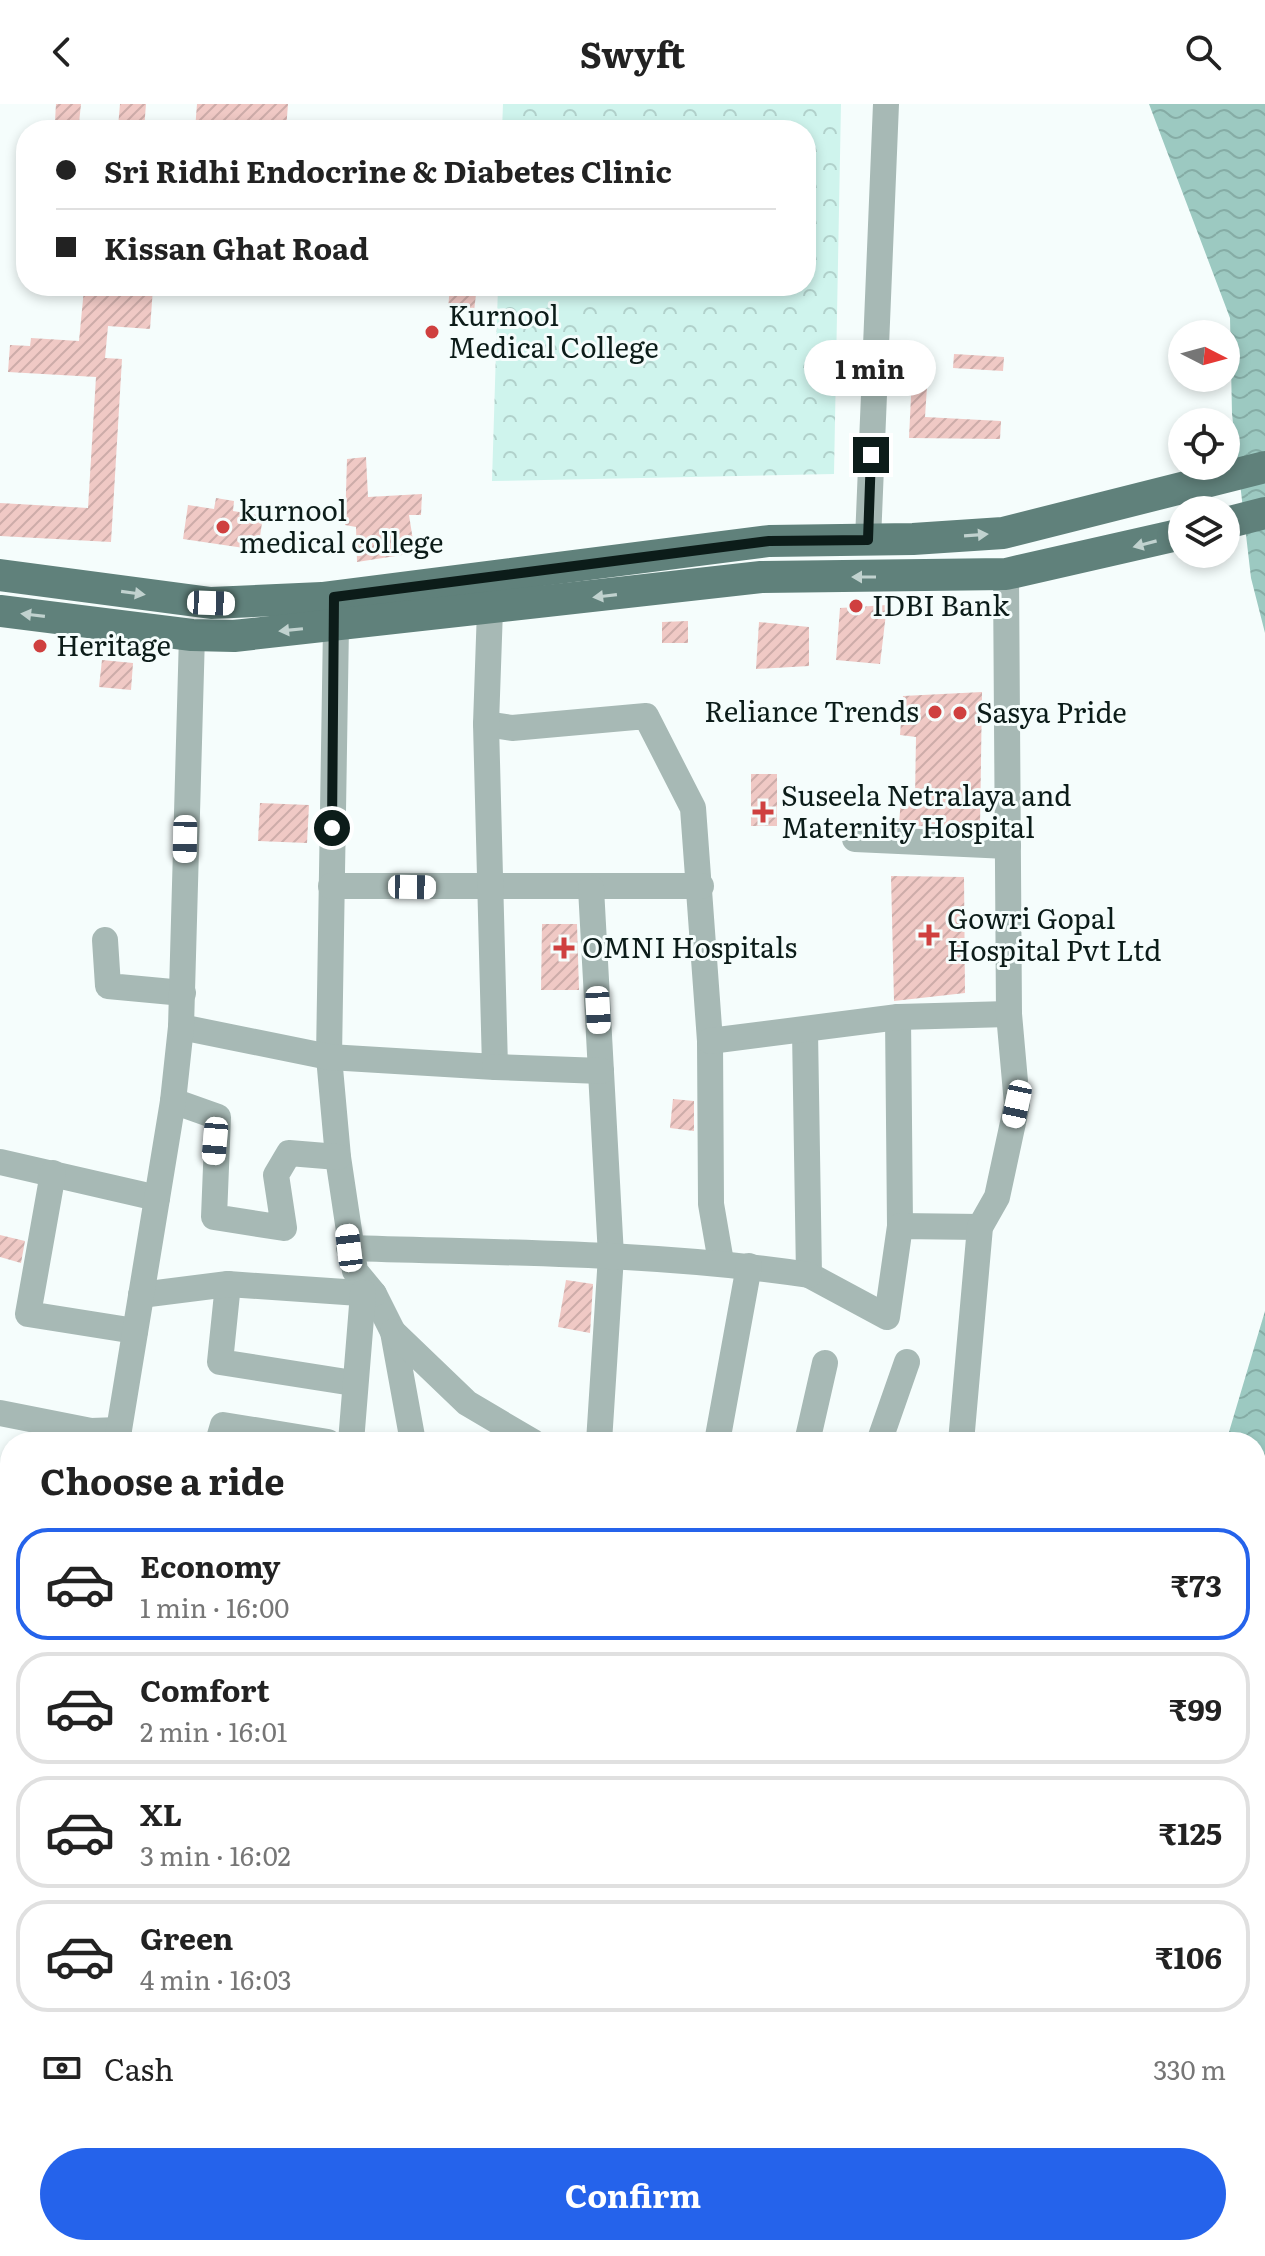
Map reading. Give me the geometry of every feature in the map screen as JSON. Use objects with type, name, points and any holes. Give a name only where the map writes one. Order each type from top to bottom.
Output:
[{"type":"main road","points":[[0,611],[192,635],[234,636],[335,612],[769,541],[913,539],[1003,533],[1265,467]]},
{"type":"main road","points":[[1240,519],[1265,513]]},
{"type":"main road","points":[[0,575],[211,603],[335,612],[490,609],[761,577],[913,578],[1006,574],[1108,554],[1168,538]]},
{"type":"main road","points":[[913,539],[913,578]]},
{"type":"street","points":[[868,540],[886,104]]},
{"type":"street","points":[[962,1432],[980,1227],[997,1197],[1017,1104],[1009,1014],[1006,574]]},
{"type":"street","points":[[490,609],[486,724],[493,888],[495,1067]]},
{"type":"street","points":[[335,612],[329,1057],[349,1248],[355,1271],[393,1332],[467,1403],[516,1432]]},
{"type":"street","points":[[119,1432],[173,1101],[181,1027],[192,635]]},
{"type":"street","points":[[486,724],[512,728],[646,716],[693,808],[710,1041],[711,1204],[721,1262]]},
{"type":"street","points":[[855,839],[1008,846]]},
{"type":"street","points":[[331,886],[701,886]]},
{"type":"street","points":[[591,888],[611,1256],[600,1432]]},
{"type":"street","points":[[105,940],[108,986],[183,993]]},
{"type":"street","points":[[710,1041],[898,1017],[1009,1014]]},
{"type":"street","points":[[349,1248],[721,1262],[809,1275],[887,1317],[900,1226],[898,1017]]},
{"type":"street","points":[[181,1027],[329,1057],[601,1071]]},
{"type":"street","points":[[805,1031],[809,1275]]},
{"type":"street","points":[[173,1101],[218,1117],[214,1217],[284,1228],[276,1175],[289,1153],[338,1157]]},
{"type":"street","points":[[0,1162],[157,1198]]},
{"type":"street","points":[[53,1173],[28,1314],[135,1331]]},
{"type":"street","points":[[900,1226],[980,1227]]},
{"type":"street","points":[[722,1432],[749,1266]]},
{"type":"street","points":[[141,1295],[228,1284],[368,1294]]},
{"type":"street","points":[[228,1284],[220,1362],[353,1383]]},
{"type":"street","points":[[351,1432],[353,1383],[368,1294]]},
{"type":"street","points":[[393,1332],[411,1432]]},
{"type":"street","points":[[882,1432],[907,1362]]},
{"type":"street","points":[[809,1432],[825,1363]]},
{"type":"street","points":[[0,1413],[96,1432]]},
{"type":"street","points":[[221,1432],[223,1425],[266,1432]]},
{"type":"green space","points":[[503,104],[841,104],[834,474],[492,481],[498,296],[816,296],[816,120],[502,120]]},
{"type":"water","points":[[1149,104],[1265,104],[1265,633],[1251,578],[1240,480],[1240,408],[1232,408],[1232,392],[1240,392],[1240,320],[1230,318]]},
{"type":"water","points":[[1265,1311],[1265,1432],[1229,1432]]},
{"type":"building","points":[[56,104],[81,104],[79,120],[55,120]]},
{"type":"building","points":[[120,104],[146,104],[145,120],[119,120]]},
{"type":"building","points":[[197,104],[288,104],[287,120],[196,120]]},
{"type":"building","points":[[83,296],[152,296],[150,329],[108,326],[105,358],[122,359],[111,542],[0,536],[0,503],[88,508],[96,377],[8,372],[10,345],[30,346],[31,338],[79,341]]},
{"type":"building","points":[[449,296],[476,296],[474,311],[448,309]]},
{"type":"building","points":[[954,354],[1004,357],[1003,371],[953,368]]},
{"type":"building","points":[[913,355],[929,356],[925,417],[1001,421],[1000,439],[909,438]]},
{"type":"building","points":[[366,457],[368,497],[422,494],[421,515],[409,515],[415,553],[357,562],[356,527],[345,525],[347,459]]},
{"type":"building","name":"kurnool medical college","points":[[216,498],[234,501],[233,511],[263,516],[258,550],[183,539],[188,505],[214,509]]},
{"type":"building","points":[[887,605],[880,664],[836,660],[840,608]]},
{"type":"building","points":[[688,621],[688,643],[662,643],[662,622]]},
{"type":"building","points":[[759,622],[809,627],[809,666],[756,669]]},
{"type":"building","points":[[102,660],[133,663],[131,690],[99,687]]},
{"type":"building","points":[[982,692],[980,829],[899,825],[901,798],[915,799],[916,737],[900,735],[903,696]]},
{"type":"building","points":[[751,774],[777,774],[777,826],[751,826]]},
{"type":"building","points":[[260,803],[309,805],[307,843],[258,841]]},
{"type":"building","name":"Gowri Gopal Hospital Pvt Ltd","points":[[891,876],[964,877],[965,993],[894,1001]]},
{"type":"building","points":[[542,924],[577,924],[579,990],[541,990]]},
{"type":"building","points":[[673,1099],[694,1101],[694,1131],[670,1128]]},
{"type":"building","points":[[0,1235],[25,1241],[21,1263],[0,1257]]},
{"type":"building","points":[[566,1280],[593,1284],[590,1333],[558,1327]]},
{"type":"place","name":"Kurnool Medical College","points":[[432,332]]},
{"type":"place","name":"kurnool medical college","points":[[223,527]]},
{"type":"place","name":"IDBI Bank","points":[[856,606]]},
{"type":"place","name":"Heritage","points":[[40,646]]},
{"type":"place","name":"Reliance Trends","points":[[935,712]]},
{"type":"place","name":"Sasya Pride","points":[[960,713]]},
{"type":"place","name":"Suseela Netralaya and Maternity Hospital","points":[[763,812]]},
{"type":"place","name":"Gowri Gopal Hospital Pvt Ltd","points":[[929,935]]},
{"type":"place","name":"OMNI Hospitals","points":[[564,948]]},
{"type":"route","points":[[332,828],[334,597],[769,541],[868,540],[871,455]]}]
